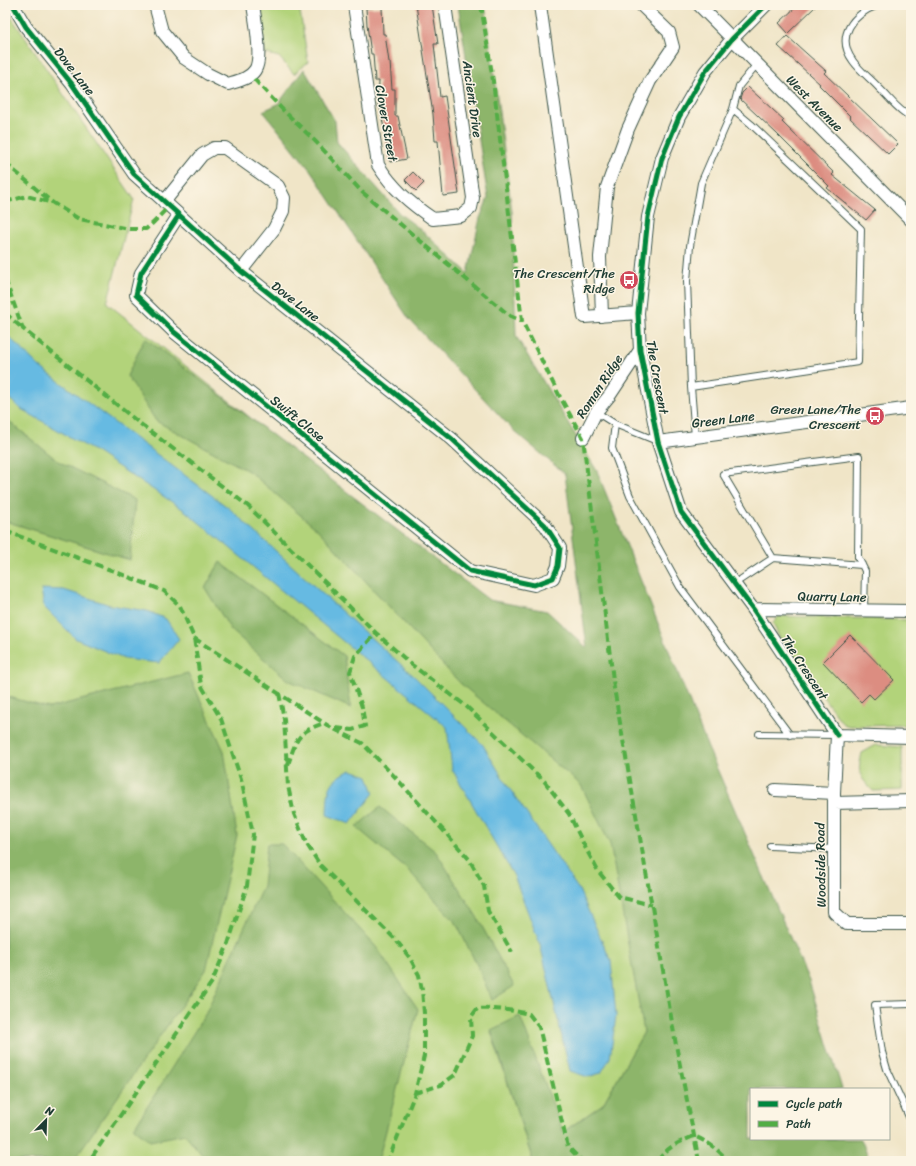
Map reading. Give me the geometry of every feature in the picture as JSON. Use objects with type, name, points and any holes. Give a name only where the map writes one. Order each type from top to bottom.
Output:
[{"type":"street","name":"Dove Lane","points":[[13,5],[26,27],[72,84],[134,174],[241,271],[452,439],[545,525],[560,548],[558,566],[553,578],[534,584]]},
{"type":"street","points":[[155,5],[162,31],[184,58],[208,74],[228,84],[244,79],[255,70],[259,60],[257,26],[253,5]]},
{"type":"street","name":"Clover Street","points":[[354,5],[378,165],[387,179],[410,203],[432,219],[461,216],[471,208],[473,198]]},
{"type":"street","name":"Ancient Drive","points":[[445,5],[473,198]]},
{"type":"street","points":[[540,5],[584,317],[638,313]]},
{"type":"street","points":[[602,316],[600,257],[607,187],[628,129],[650,81],[674,47],[669,32],[641,5]]},
{"type":"street","name":"West Avenue","points":[[699,5],[911,220]]},
{"type":"street","name":"The Crescent","points":[[766,5],[732,39],[705,72],[679,116],[662,158],[648,217],[638,313],[640,350],[658,442],[681,512],[753,609],[837,735]]},
{"type":"street","points":[[164,202],[202,155],[214,148],[225,148],[278,186],[284,198],[282,211],[274,229],[241,271]]},
{"type":"street","name":"Swift Close","points":[[179,215],[141,273],[136,295],[174,332],[470,571],[534,584]]},
{"type":"street","name":"Roman Ridge","points":[[583,438],[596,412],[610,395],[640,350]]},
{"type":"street","name":"Green Lane","points":[[658,442],[911,408]]},
{"type":"street","name":"Quarry Lane","points":[[753,609],[911,611]]},
{"type":"street","points":[[837,735],[911,736]]},
{"type":"street","name":"Woodside Road","points":[[837,735],[834,798],[834,912],[847,924],[911,924]]},
{"type":"street","points":[[775,790],[834,798],[911,801]]},
{"type":"lane","points":[[878,5],[857,16],[849,26],[846,38],[847,51],[854,62],[901,110],[911,117]]},
{"type":"lane","points":[[695,437],[691,387],[687,281],[690,246],[701,183],[733,110],[739,86],[757,64]]},
{"type":"lane","points":[[691,387],[858,362],[861,229],[751,124],[733,110]]},
{"type":"lane","points":[[596,412],[614,424],[658,442]]},
{"type":"lane","points":[[614,424],[612,448],[630,496],[680,587],[790,734]]},
{"type":"lane","points":[[773,558],[723,474],[859,456],[858,557],[865,571],[864,611]]},
{"type":"lane","points":[[734,584],[773,558],[862,565]]},
{"type":"lane","points":[[759,734],[837,735]]},
{"type":"lane","points":[[770,846],[834,849]]},
{"type":"lane","points":[[911,1004],[875,1005],[882,1052],[887,1069],[911,1122]]},
{"type":"green space","points":[[262,5],[299,5],[308,62],[294,74],[279,57],[264,53]]},
{"type":"green space","points":[[458,5],[485,5],[512,212],[516,336],[597,471],[708,748],[809,981],[842,1088],[750,1088],[750,1140],[861,1140],[870,1161],[533,1161],[491,1030],[520,1016],[563,1132],[603,1104],[644,1032],[610,844],[581,785],[460,683],[319,531],[250,472],[156,421],[127,376],[145,338],[489,600],[547,611],[587,648],[565,474],[514,431],[409,319],[311,171],[263,111],[278,104],[304,69],[335,121],[337,142],[400,214],[420,229],[468,273],[480,218],[488,198]]},
{"type":"green space","points":[[5,8],[134,199],[107,303],[612,707],[644,1032],[603,1104],[563,1132],[491,1032],[533,1161],[5,1161]]},
{"type":"green space","points":[[5,418],[58,461],[135,500],[130,560],[5,521]]},
{"type":"green space","points":[[220,562],[344,656],[351,708],[288,680],[231,630],[205,588]]},
{"type":"green space","points":[[779,616],[911,620],[911,725],[849,726],[843,724],[779,637],[773,623]]},
{"type":"green space","points":[[188,673],[224,751],[237,835],[206,970],[73,1161],[5,1161],[5,696],[49,708]]},
{"type":"green space","points":[[876,745],[902,747],[902,790],[873,791],[862,778],[860,774],[860,765],[862,753]]},
{"type":"green space","points":[[380,807],[436,852],[477,917],[514,986],[492,1000],[478,967],[456,923],[410,872],[356,827]]},
{"type":"green space","points":[[267,844],[282,844],[377,948],[418,1009],[378,1161],[207,1161],[185,1134],[150,1141],[134,1128],[206,1013],[263,886]]},
{"type":"water","points":[[5,333],[40,367],[230,509],[415,677],[483,745],[507,785],[579,890],[611,961],[616,1016],[610,1058],[601,1073],[588,1077],[570,1071],[540,944],[514,876],[452,769],[447,727],[184,510],[96,452],[21,409],[5,395]]},
{"type":"water","points":[[41,589],[64,590],[110,605],[147,611],[166,619],[179,639],[159,663],[124,659],[76,639],[44,607]]},
{"type":"water","points":[[351,770],[368,776],[374,793],[350,824],[327,815],[330,787],[337,778]]},
{"type":"building","points":[[416,5],[432,5],[438,44],[434,44],[440,97],[445,96],[459,194],[443,196],[438,141],[435,141],[433,114]]},
{"type":"building","points":[[798,5],[817,5],[788,33],[779,23]]},
{"type":"building","points":[[382,7],[383,34],[385,34],[390,62],[392,89],[395,89],[395,116],[398,116],[407,159],[390,162],[380,107],[378,107],[379,81],[375,81],[373,54],[371,54],[366,8]]},
{"type":"building","points":[[787,36],[826,71],[824,73],[898,144],[888,154],[850,118],[851,117],[819,85],[820,84],[778,46]]},
{"type":"building","points":[[748,87],[784,120],[782,122],[834,173],[832,175],[875,210],[866,220],[827,188],[829,186],[740,99],[742,93]]},
{"type":"building","points":[[413,172],[424,183],[416,191],[405,180]]},
{"type":"building","points":[[850,635],[894,680],[874,699],[869,694],[861,702],[823,662]]},
{"type":"marked path","points":[[481,5],[493,81],[522,321],[559,395],[583,438],[614,688],[676,1045],[699,1161]]},
{"type":"marked path","points":[[254,79],[317,143],[362,192],[510,316],[522,321]]},
{"type":"marked path","points":[[5,163],[53,203],[79,219],[129,229],[146,229],[169,206]]},
{"type":"marked path","points":[[5,202],[27,196],[49,202]]},
{"type":"marked path","points":[[5,279],[23,329],[138,422],[248,506],[376,633],[412,665],[466,706],[545,782],[569,814],[598,871],[619,897],[652,905]]},
{"type":"marked path","points":[[5,313],[22,328]]},
{"type":"marked path","points":[[5,531],[164,591],[180,606],[194,638],[201,685],[221,719],[241,779],[253,834],[247,886],[228,944],[212,982],[89,1161]]},
{"type":"marked path","points":[[336,728],[352,730],[365,726],[362,707],[350,672],[355,656],[376,633]]},
{"type":"marked path","points":[[194,638],[330,727],[362,743],[397,779],[469,859],[484,886],[488,911],[512,952]]},
{"type":"marked path","points":[[279,693],[284,719],[288,786],[294,814],[306,843],[320,865],[396,940],[410,958],[419,975],[424,1013],[424,1056],[415,1093],[388,1161]]},
{"type":"marked path","points":[[288,765],[293,749],[299,738],[308,730],[324,723]]},
{"type":"marked path","points":[[415,1093],[441,1085],[455,1075],[472,1036],[471,1017],[477,1009],[516,1011],[529,1014],[539,1027],[568,1147],[582,1161]]},
{"type":"marked path","points":[[658,1161],[669,1149],[694,1136],[712,1146],[728,1161]]},
{"type":"marked path","points":[[150,1161],[167,1159],[174,1161]]},
{"type":"cycle path","points":[[13,5],[26,27],[72,84],[134,174],[241,271],[452,439],[545,525],[560,548],[558,566],[553,578],[534,585],[470,571],[174,332],[136,295],[141,273],[179,215]]},
{"type":"cycle path","points":[[766,5],[732,39],[705,72],[679,117],[662,158],[648,217],[638,313],[640,350],[658,442],[681,512],[753,609],[837,735]]},
{"type":"place","name":"The Crescent/The Ridge","points":[[629,280]]},
{"type":"place","name":"Green Lane/The Crescent","points":[[875,416]]}]
